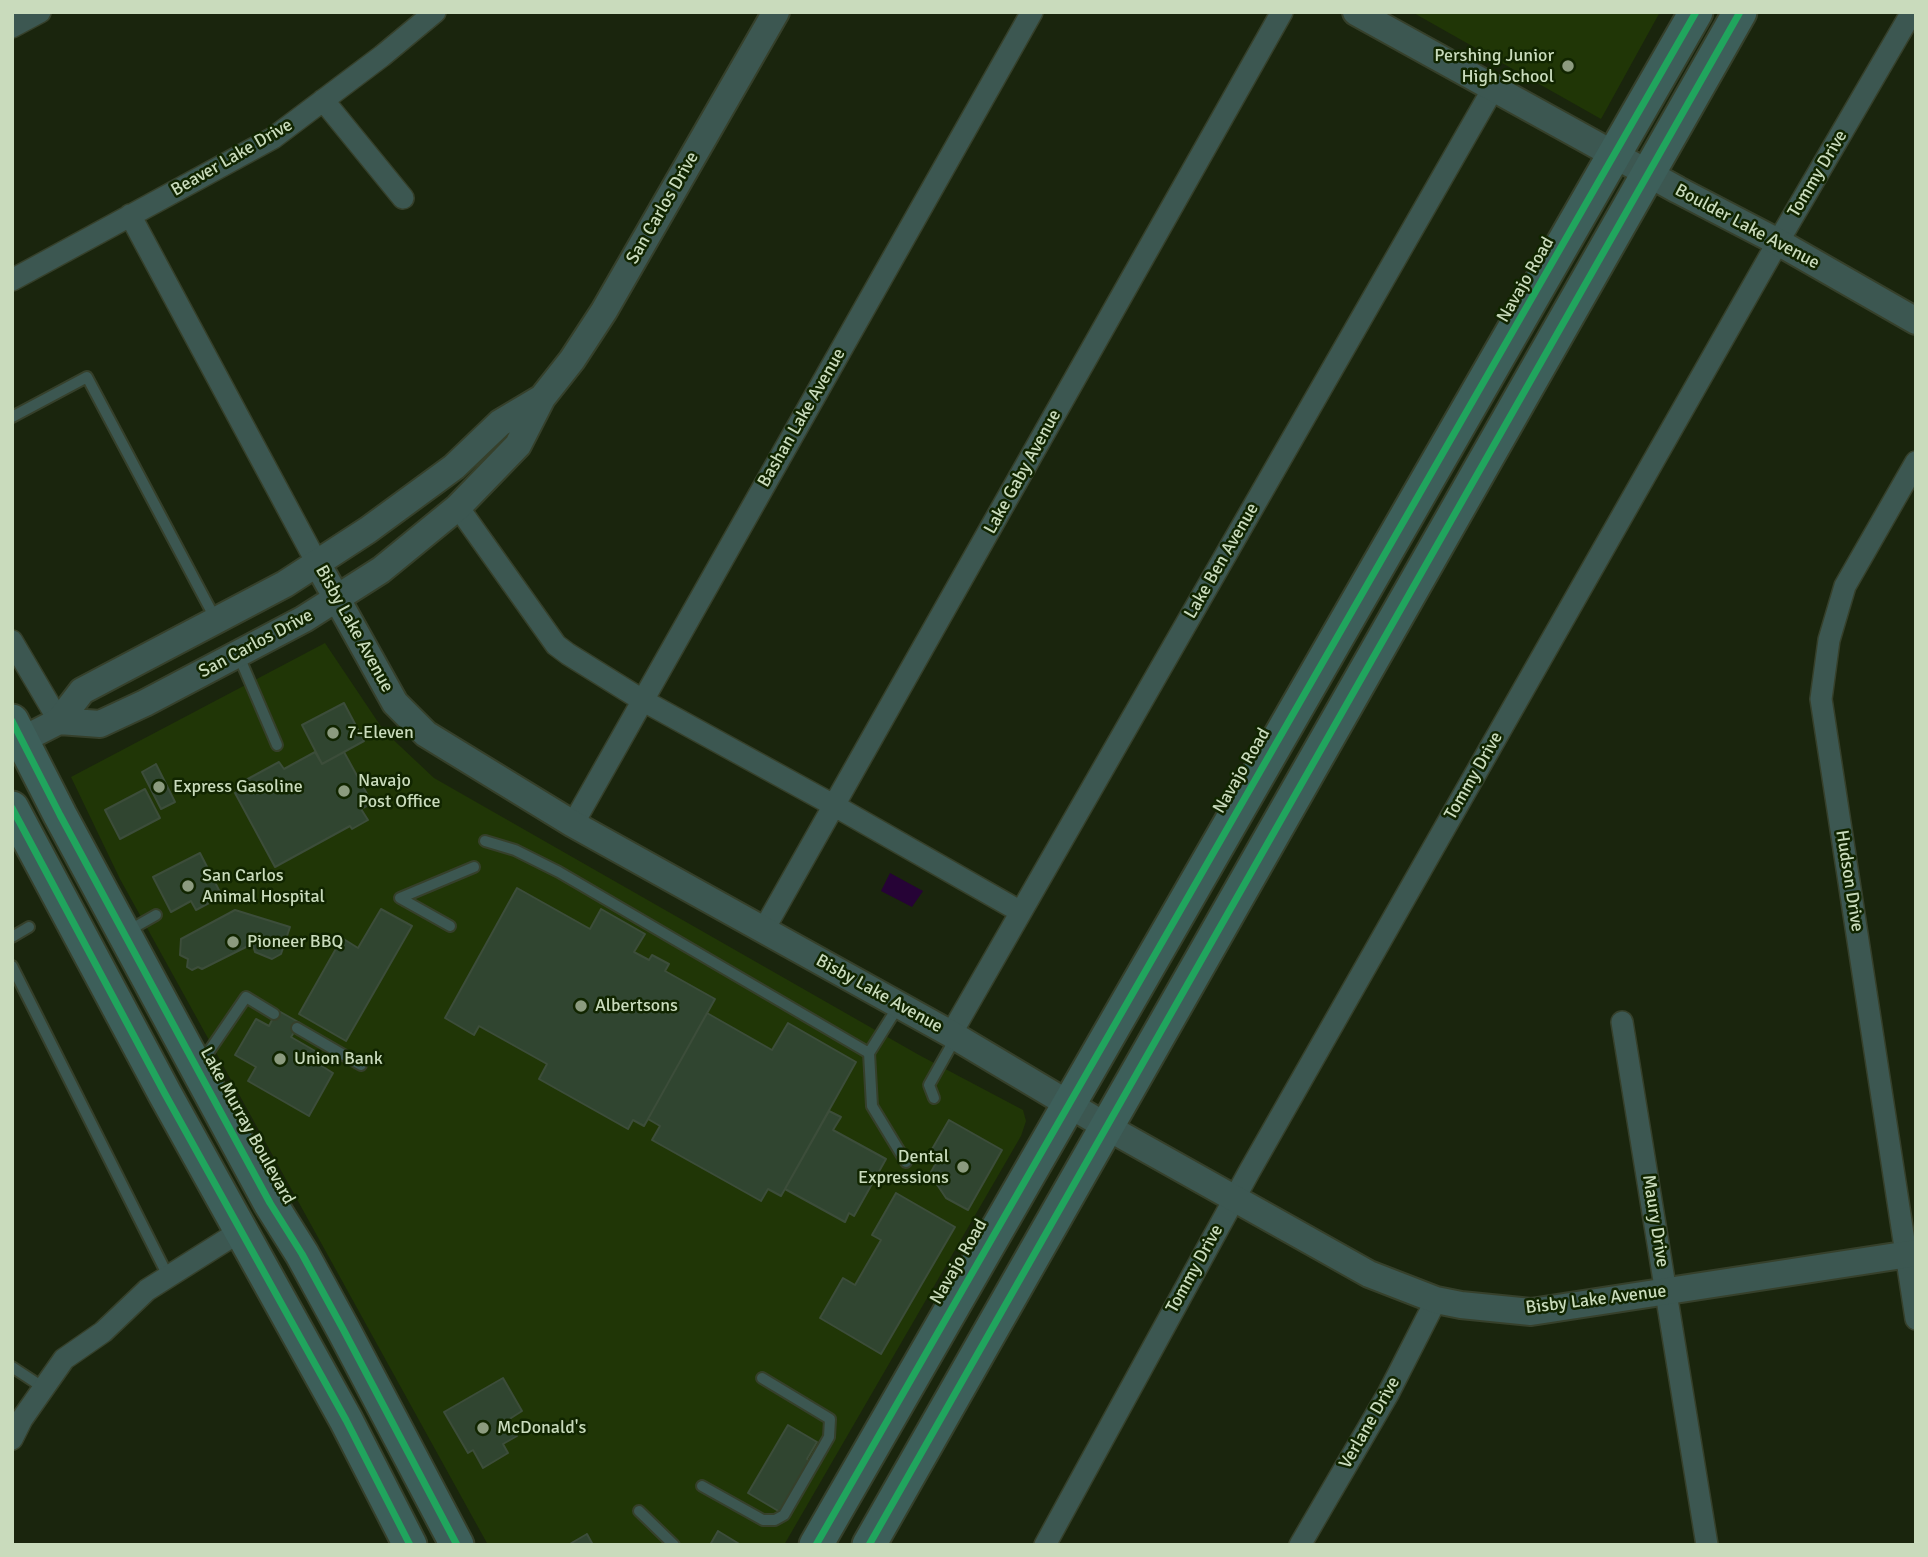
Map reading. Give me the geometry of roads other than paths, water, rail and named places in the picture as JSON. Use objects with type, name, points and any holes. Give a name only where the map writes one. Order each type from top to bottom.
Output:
[{"type":"main road","name":"Navajo Road","points":[[816,1545],[1696,12]]},
{"type":"main road","points":[[870,1542],[1740,12]]},
{"type":"main road","name":"Lake Murray Boulevard","points":[[16,735],[270,1203],[302,1254],[457,1545]]},
{"type":"main road","points":[[12,808],[165,1094],[346,1420],[410,1545]]},
{"type":"main road","points":[[207,1168],[250,1200],[270,1203]]},
{"type":"main road","points":[[242,1230],[256,1232],[302,1254]]},
{"type":"main road","points":[[870,1542],[875,1509],[917,1434],[919,1419],[912,1405],[902,1395]]},
{"type":"street","points":[[12,27],[40,12]]},
{"type":"street","name":"Beaver Lake Drive","points":[[12,279],[273,138],[382,56],[435,12]]},
{"type":"street","name":"San Carlos Drive","points":[[16,735],[59,722],[100,724],[145,703],[337,599],[381,569],[458,507],[518,445],[542,398],[572,360],[604,311],[776,12]]},
{"type":"street","name":"Bashan Lake Avenue","points":[[573,824],[1032,12]]},
{"type":"street","name":"Lake Gaby Avenue","points":[[763,931],[1282,12]]},
{"type":"street","name":"Boulder Lake Avenue","points":[[1356,12],[1916,321]]},
{"type":"street","name":"Tommy Drive","points":[[1045,1545],[1233,1199],[1777,242],[1913,12]]},
{"type":"street","name":"Lake Ben Avenue","points":[[953,1035],[1494,88]]},
{"type":"street","points":[[323,100],[403,198]]},
{"type":"street","name":"Bisby Lake Avenue","points":[[130,215],[395,703],[426,734],[573,824],[953,1035],[1233,1199],[1369,1274],[1436,1300],[1531,1312],[1911,1254]]},
{"type":"street","name":"San Carlos Drive","points":[[59,722],[82,691],[285,584],[368,530],[454,467],[500,423],[542,398]]},
{"type":"street","name":"Hudson Drive","points":[[1916,462],[1845,586],[1829,640],[1821,699],[1911,1254],[1916,1319]]},
{"type":"street","points":[[458,507],[556,645],[642,700],[1021,912]]},
{"type":"street","points":[[12,641],[59,722]]},
{"type":"street","name":"Maury Drive","points":[[1622,1022],[1707,1545]]},
{"type":"street","points":[[12,1439],[22,1419],[64,1359],[103,1332],[147,1290],[242,1230]]},
{"type":"street","name":"Verlane Drive","points":[[1300,1545],[1388,1394],[1436,1300]]},
{"type":"lane","points":[[12,417],[87,377],[216,620]]},
{"type":"lane","points":[[238,654],[277,745]]},
{"type":"lane","points":[[485,841],[515,850],[559,872],[869,1054]]},
{"type":"lane","points":[[450,926],[400,898],[474,867]]},
{"type":"lane","points":[[124,933],[156,915]]},
{"type":"lane","points":[[12,937],[29,927]]},
{"type":"lane","points":[[12,966],[168,1276]]},
{"type":"lane","points":[[197,1069],[246,998],[274,1014]]},
{"type":"lane","points":[[899,1005],[869,1054],[872,1106],[906,1163]]},
{"type":"lane","points":[[297,1028],[360,1065]]},
{"type":"lane","points":[[934,1098],[929,1085],[953,1035]]},
{"type":"lane","points":[[12,1367],[44,1388]]},
{"type":"lane","points":[[702,1486],[763,1520],[775,1520],[785,1515],[829,1437],[830,1419],[762,1378]]},
{"type":"lane","points":[[639,1511],[674,1545]]},
{"type":"place","name":"Pershing Junior High School","points":[[1568,66]]},
{"type":"place","name":"7-Eleven","points":[[333,733]]},
{"type":"place","name":"Express Gasoline","points":[[159,787]]},
{"type":"place","name":"Navajo Post Office","points":[[344,791]]},
{"type":"place","name":"San Carlos Animal Hospital","points":[[188,886]]},
{"type":"place","name":"Pioneer BBQ","points":[[233,942]]},
{"type":"place","name":"Albertsons","points":[[581,1006]]},
{"type":"place","name":"Union Bank","points":[[280,1059]]},
{"type":"place","name":"Dental Expressions","points":[[963,1167]]},
{"type":"place","name":"McDonald's","points":[[483,1428]]}]
